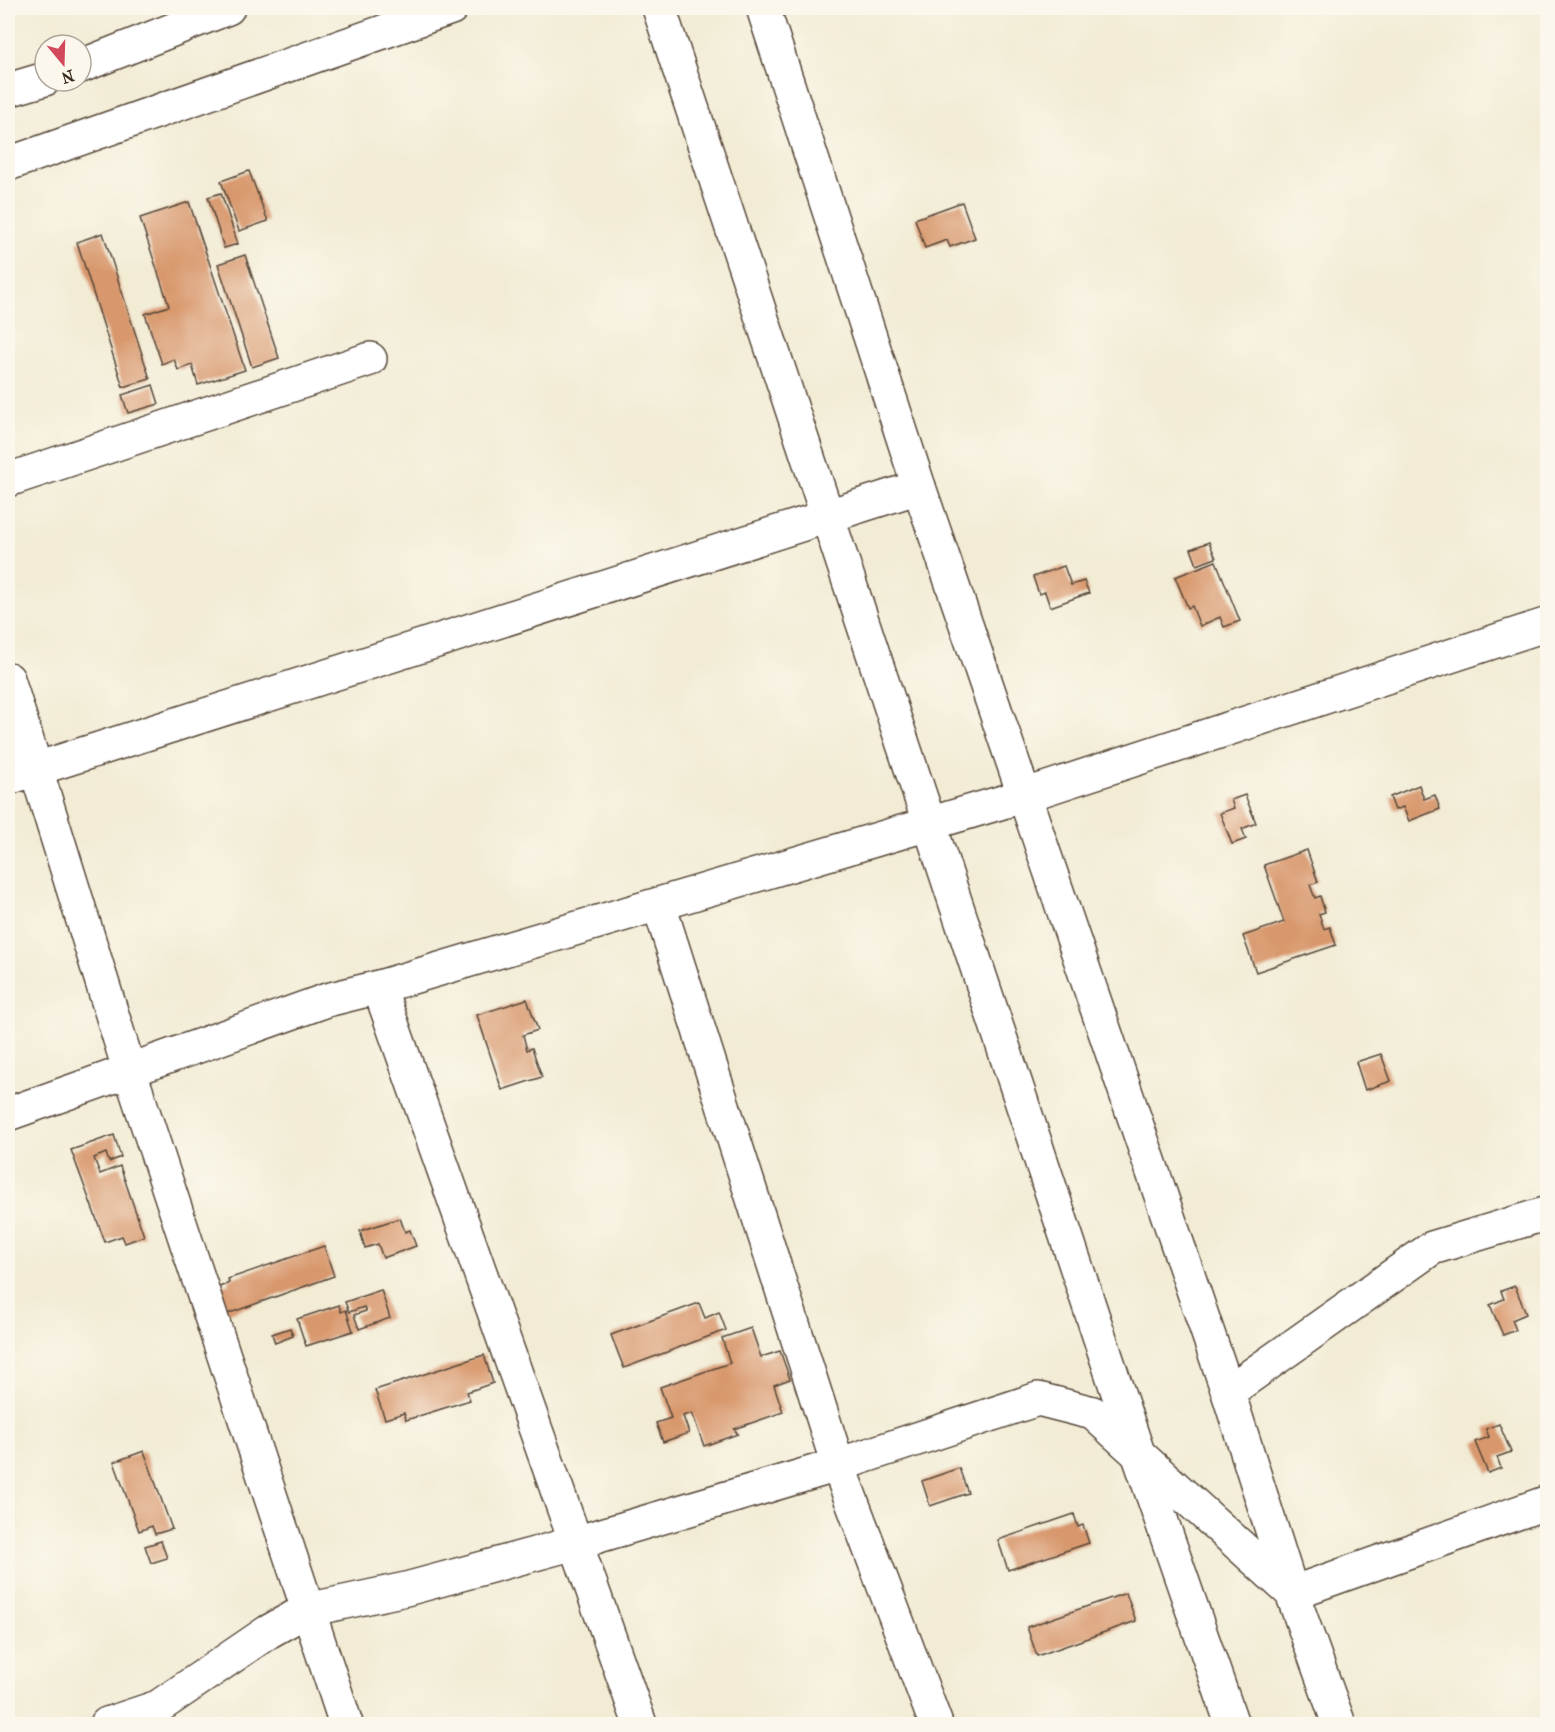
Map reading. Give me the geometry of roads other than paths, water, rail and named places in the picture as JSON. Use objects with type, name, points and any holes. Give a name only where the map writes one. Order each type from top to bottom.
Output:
[{"type":"street","points":[[93,61],[228,8]]},
{"type":"street","points":[[8,164],[451,8]]},
{"type":"street","points":[[659,8],[1138,1453],[1232,1725]]},
{"type":"street","points":[[763,8],[919,487],[1228,1392],[1292,1593],[1339,1725]]},
{"type":"street","points":[[8,90],[33,83]]},
{"type":"street","points":[[8,480],[370,359]]},
{"type":"street","points":[[21,773],[919,487]]},
{"type":"street","points":[[8,1114],[327,1000],[379,987],[1023,796],[1548,624]]},
{"type":"street","points":[[8,679],[21,773],[169,1183],[346,1725]]},
{"type":"street","points":[[659,904],[838,1465],[936,1725]]},
{"type":"street","points":[[379,987],[640,1725]]},
{"type":"street","points":[[1228,1392],[1432,1248],[1548,1213]]},
{"type":"street","points":[[107,1725],[158,1707],[268,1632],[308,1610],[406,1589],[575,1543],[838,1465],[1038,1399],[1092,1413],[1292,1593]]},
{"type":"street","points":[[1292,1593],[1548,1502]]}]
